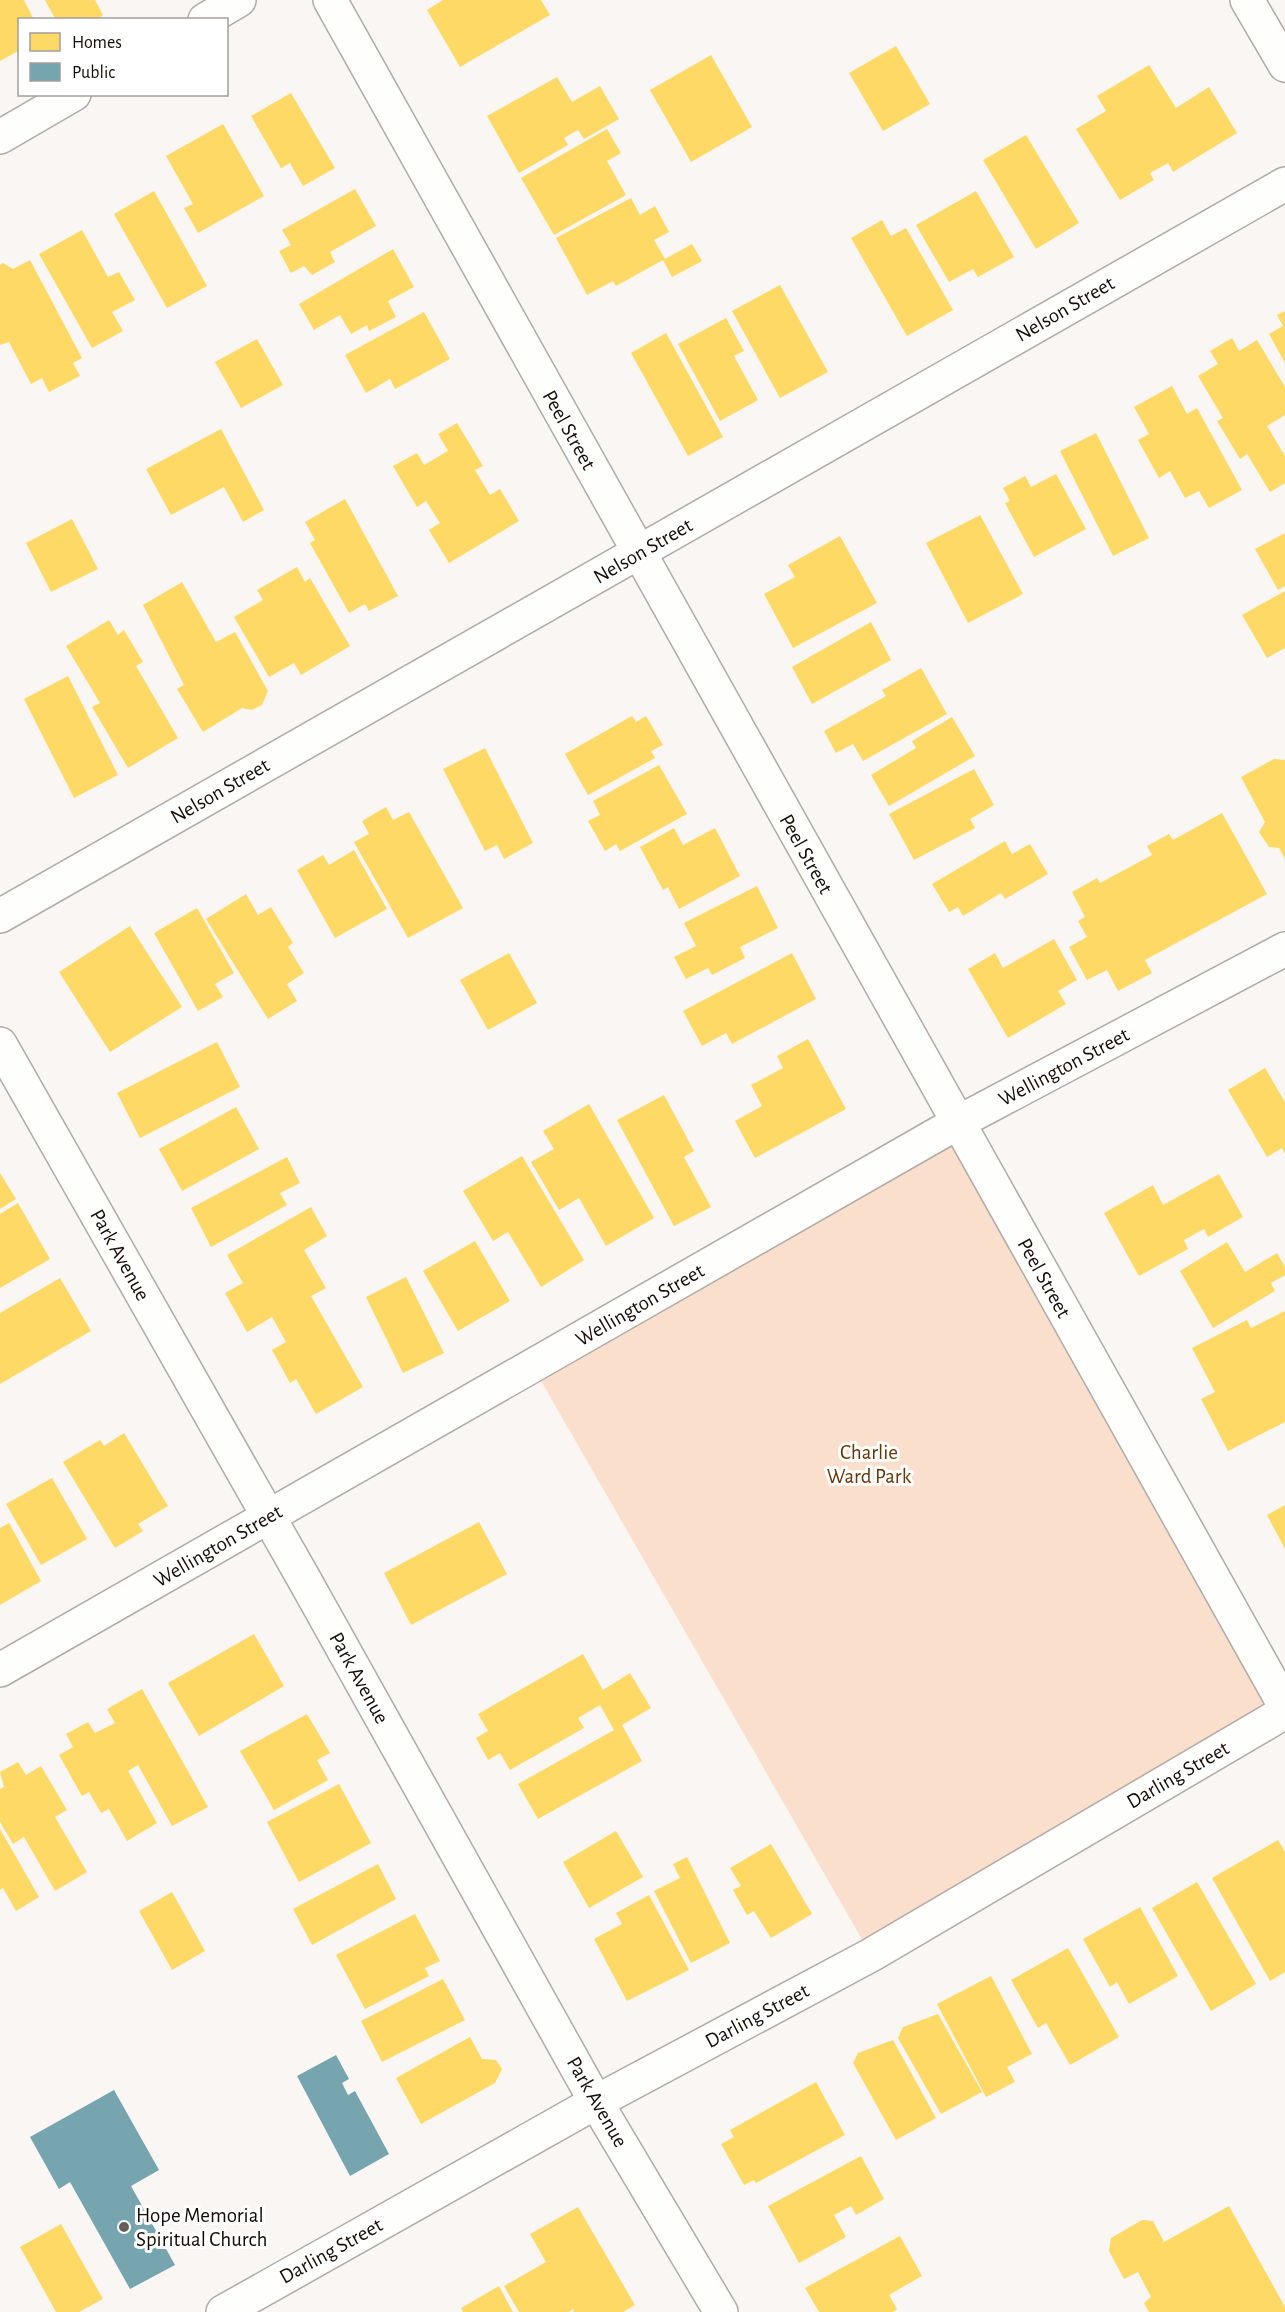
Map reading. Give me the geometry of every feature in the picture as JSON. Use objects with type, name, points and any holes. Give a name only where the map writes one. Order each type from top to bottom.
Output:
[{"type":"street","points":[[208,18],[238,0]]},
{"type":"street","name":"Peel Street","points":[[330,0],[957,1124],[1285,1706]]},
{"type":"street","points":[[1247,0],[1285,65]]},
{"type":"street","points":[[0,137],[71,96]]},
{"type":"street","name":"Nelson Street","points":[[0,916],[1285,184]]},
{"type":"street","name":"Wellington Street","points":[[0,1670],[957,1124],[1285,949]]},
{"type":"street","name":"Park Avenue","points":[[0,1044],[596,2102],[721,2312]]},
{"type":"street","name":"Darling Street","points":[[223,2312],[596,2102],[871,1955],[1285,1712]]},
{"type":"green space","name":"Charlie Ward Park","points":[[957,1123],[1285,1706],[871,1955],[533,1367]]},
{"type":"building: Homes","points":[[0,0],[24,0],[33,18],[18,18],[18,51],[0,61]]},
{"type":"building: Homes","points":[[45,0],[95,0],[103,15],[99,18],[55,18]]},
{"type":"building: Homes","points":[[443,0],[541,0],[550,15],[460,67],[427,10]]},
{"type":"building: Homes","points":[[896,46],[930,104],[883,131],[849,73]]},
{"type":"building: Homes","points":[[711,55],[752,127],[691,162],[650,90]]},
{"type":"building: Homes","points":[[1149,65],[1176,108],[1209,87],[1237,133],[1173,172],[1168,163],[1150,173],[1154,180],[1120,200],[1076,129],[1106,111],[1097,96]]},
{"type":"building: Homes","points":[[557,77],[572,102],[600,86],[619,119],[584,139],[578,130],[564,138],[568,145],[519,173],[487,116]]},
{"type":"building: Homes","points":[[291,93],[335,168],[303,186],[290,163],[281,168],[251,116]]},
{"type":"building: Homes","points":[[223,124],[264,196],[198,233],[184,208],[193,204],[166,156]]},
{"type":"building: Homes","points":[[607,129],[621,153],[607,161],[626,195],[554,235],[521,178]]},
{"type":"building: Homes","points":[[1026,135],[1079,223],[1036,249],[983,160]]},
{"type":"building: Homes","points":[[355,189],[376,226],[330,252],[335,262],[312,275],[304,266],[291,273],[279,251],[291,245],[282,230]]},
{"type":"building: Homes","points":[[154,191],[207,286],[167,308],[114,214]]},
{"type":"building: Homes","points":[[976,191],[1014,257],[978,277],[973,269],[949,282],[916,225]]},
{"type":"building: Homes","points":[[631,198],[640,215],[655,206],[669,232],[654,240],[665,259],[692,244],[702,261],[672,277],[663,260],[616,286],[613,281],[587,295],[556,238]]},
{"type":"building: Homes","points":[[882,220],[891,236],[906,228],[953,310],[907,336],[851,238]]},
{"type":"building: Homes","points":[[82,230],[108,277],[119,272],[135,300],[112,312],[123,331],[92,348],[39,254]]},
{"type":"building: Homes","points":[[393,249],[414,287],[388,301],[396,317],[369,331],[367,325],[351,334],[340,315],[314,330],[299,304]]},
{"type":"building: Homes","points":[[30,260],[82,358],[73,363],[80,376],[49,392],[42,378],[31,384],[9,342],[0,345],[0,265],[3,263],[13,269]]},
{"type":"building: Homes","points":[[780,285],[828,372],[780,398],[732,311]]},
{"type":"building: Homes","points":[[1285,311],[1285,363],[1269,334],[1283,326],[1277,315]]},
{"type":"building: Homes","points":[[424,312],[450,359],[395,389],[390,379],[366,393],[345,355]]},
{"type":"building: Homes","points":[[726,318],[744,351],[734,356],[758,400],[720,421],[678,344]]},
{"type":"building: Homes","points":[[666,333],[723,437],[688,456],[631,353]]},
{"type":"building: Homes","points":[[1232,338],[1239,351],[1257,340],[1285,387],[1285,415],[1267,426],[1285,456],[1285,483],[1270,492],[1247,454],[1240,459],[1217,421],[1223,418],[1198,376],[1218,364],[1210,351]]},
{"type":"building: Homes","points":[[257,339],[283,385],[241,408],[215,362]]},
{"type":"building: Homes","points":[[1172,386],[1187,414],[1197,408],[1242,490],[1209,508],[1199,491],[1185,498],[1170,471],[1159,478],[1138,440],[1149,434],[1134,407]]},
{"type":"building: Homes","points":[[457,423],[483,466],[475,470],[490,495],[500,489],[519,521],[449,563],[429,530],[440,523],[426,501],[417,507],[393,466],[417,453],[424,465],[448,451],[438,434]]},
{"type":"building: Homes","points":[[221,429],[264,510],[243,522],[224,487],[171,515],[146,469]]},
{"type":"building: Homes","points":[[1096,433],[1149,538],[1113,556],[1060,451]]},
{"type":"building: Homes","points":[[1056,474],[1086,529],[1034,557],[1005,503],[1010,501],[1003,488],[1025,476],[1031,487]]},
{"type":"building: Homes","points":[[345,499],[398,596],[369,611],[365,604],[349,613],[310,543],[315,540],[305,522]]},
{"type":"building: Homes","points":[[980,515],[1023,594],[968,623],[926,543]]},
{"type":"building: Homes","points":[[72,519],[98,569],[51,592],[26,543]]},
{"type":"building: Homes","points":[[1285,533],[1285,586],[1278,590],[1255,549]]},
{"type":"building: Homes","points":[[840,536],[877,603],[793,648],[764,594],[795,577],[788,565]]},
{"type":"building: Homes","points":[[297,567],[305,582],[310,578],[350,646],[301,675],[294,663],[269,677],[234,617],[263,600],[257,590]]},
{"type":"building: Homes","points":[[182,582],[216,642],[235,632],[268,691],[262,705],[252,710],[242,708],[203,732],[177,689],[184,685],[143,605]]},
{"type":"building: Homes","points":[[1285,591],[1285,648],[1267,658],[1242,615]]},
{"type":"building: Homes","points":[[109,620],[118,635],[124,630],[143,662],[136,666],[178,738],[128,768],[92,707],[100,703],[66,646]]},
{"type":"building: Homes","points":[[871,622],[891,660],[812,704],[792,667]]},
{"type":"building: Homes","points":[[921,668],[947,714],[863,761],[853,744],[836,753],[824,731],[886,696],[882,690]]},
{"type":"building: Homes","points":[[68,676],[118,775],[74,798],[24,699]]},
{"type":"building: Homes","points":[[632,716],[636,722],[646,716],[663,745],[651,751],[655,758],[588,795],[565,754]]},
{"type":"building: Homes","points":[[952,717],[975,756],[889,806],[871,775],[916,748],[912,741]]},
{"type":"building: Homes","points":[[485,748],[533,843],[504,859],[497,845],[485,851],[443,769]]},
{"type":"building: Homes","points":[[1274,759],[1285,760],[1285,859],[1279,848],[1269,847],[1259,832],[1265,822],[1241,777]]},
{"type":"building: Homes","points":[[659,765],[687,814],[620,851],[616,844],[605,851],[588,821],[600,815],[593,801]]},
{"type":"building: Homes","points":[[974,769],[994,805],[970,819],[975,828],[914,860],[889,814]]},
{"type":"building: Homes","points":[[386,807],[393,820],[409,812],[463,908],[408,938],[354,842],[369,834],[362,821]]},
{"type":"building: Homes","points":[[1222,813],[1267,894],[1145,960],[1152,973],[1118,991],[1107,970],[1087,980],[1069,947],[1087,937],[1078,921],[1085,917],[1072,892],[1097,878],[1100,883],[1152,855],[1147,846],[1169,834],[1173,840]]},
{"type":"building: Homes","points":[[674,828],[683,845],[715,828],[740,876],[679,909],[668,887],[663,890],[640,847]]},
{"type":"building: Homes","points":[[1005,841],[1012,854],[1030,844],[1048,874],[1005,899],[1001,893],[963,916],[958,907],[949,912],[932,884]]},
{"type":"building: Homes","points":[[354,850],[387,909],[335,938],[297,870],[323,855],[329,865]]},
{"type":"building: Homes","points":[[757,886],[778,928],[740,947],[745,958],[712,975],[708,968],[686,979],[674,957],[696,946],[684,923]]},
{"type":"building: Homes","points":[[246,894],[258,915],[271,907],[293,943],[288,947],[304,973],[287,984],[297,1001],[268,1019],[206,919]]},
{"type":"building: Homes","points":[[197,908],[234,973],[215,984],[223,997],[198,1011],[154,933]]},
{"type":"building: Homes","points":[[130,926],[182,1007],[110,1052],[59,972]]},
{"type":"building: Homes","points":[[1054,939],[1077,980],[1058,991],[1066,1004],[1008,1038],[968,969],[995,953],[1003,968]]},
{"type":"building: Homes","points":[[509,953],[537,1003],[488,1030],[460,980]]},
{"type":"building: Homes","points":[[792,953],[816,999],[732,1044],[726,1033],[702,1046],[683,1011]]},
{"type":"building: Homes","points":[[808,1039],[846,1109],[755,1158],[735,1121],[762,1106],[751,1085],[783,1068],[777,1056]]},
{"type":"building: Homes","points":[[217,1042],[240,1087],[140,1138],[117,1093]]},
{"type":"building: Homes","points":[[1265,1068],[1285,1102],[1285,1154],[1282,1148],[1267,1157],[1228,1090]]},
{"type":"building: Homes","points":[[664,1095],[694,1151],[684,1157],[711,1207],[674,1226],[617,1120]]},
{"type":"building: Homes","points":[[589,1104],[654,1218],[606,1246],[579,1198],[559,1210],[531,1162],[554,1149],[543,1131]]},
{"type":"building: Homes","points":[[236,1107],[259,1149],[182,1191],[159,1149]]},
{"type":"building: Homes","points":[[522,1156],[584,1260],[541,1287],[508,1232],[493,1241],[463,1191]]},
{"type":"building: Homes","points":[[287,1157],[300,1183],[280,1193],[287,1205],[211,1247],[191,1208]]},
{"type":"building: Homes","points":[[0,1173],[16,1199],[0,1209]]},
{"type":"building: Homes","points":[[1219,1174],[1243,1217],[1208,1237],[1204,1229],[1184,1240],[1188,1249],[1139,1276],[1104,1213],[1153,1185],[1163,1205]]},
{"type":"building: Homes","points":[[18,1203],[50,1259],[0,1288],[0,1214]]},
{"type":"building: Homes","points":[[311,1207],[327,1236],[304,1250],[326,1288],[311,1296],[363,1387],[316,1414],[296,1379],[290,1383],[272,1350],[286,1342],[272,1317],[247,1332],[225,1293],[243,1283],[227,1255]]},
{"type":"building: Homes","points":[[475,1241],[510,1301],[458,1331],[423,1271]]},
{"type":"building: Homes","points":[[1227,1242],[1245,1272],[1277,1253],[1285,1267],[1285,1275],[1271,1283],[1275,1291],[1213,1328],[1180,1271]]},
{"type":"building: Homes","points":[[406,1277],[444,1353],[403,1373],[366,1297]]},
{"type":"building: Homes","points":[[60,1278],[91,1331],[0,1384],[0,1313]]},
{"type":"building: Homes","points":[[1285,1311],[1285,1422],[1228,1451],[1201,1399],[1215,1392],[1192,1348],[1247,1320],[1251,1328]]},
{"type":"building: Homes","points":[[124,1433],[168,1506],[138,1524],[143,1531],[115,1548],[63,1462],[100,1440],[104,1446]]},
{"type":"building: Homes","points":[[52,1478],[87,1539],[41,1565],[6,1504]]},
{"type":"building: Homes","points":[[1285,1505],[1285,1549],[1267,1515]]},
{"type":"building: Homes","points":[[479,1522],[507,1574],[411,1625],[384,1573]]},
{"type":"building: Homes","points":[[9,1523],[41,1581],[0,1605],[0,1528]]},
{"type":"building: Homes","points":[[254,1634],[284,1686],[199,1736],[168,1683]]},
{"type":"building: Homes","points":[[583,1654],[603,1690],[630,1673],[651,1708],[622,1725],[642,1761],[538,1819],[518,1784],[614,1730],[600,1705],[578,1718],[584,1728],[510,1770],[500,1753],[488,1760],[476,1738],[488,1731],[478,1714]]},
{"type":"building: Homes","points":[[142,1689],[208,1807],[172,1826],[138,1765],[128,1771],[157,1823],[127,1841],[109,1809],[101,1813],[89,1792],[82,1796],[59,1755],[73,1747],[66,1734],[88,1722],[95,1733],[115,1723],[107,1709]]},
{"type":"building: Homes","points":[[307,1714],[330,1753],[317,1760],[328,1780],[274,1810],[240,1751]]},
{"type":"building: Homes","points":[[18,1762],[26,1775],[41,1766],[67,1810],[55,1817],[87,1872],[55,1891],[24,1837],[13,1844],[0,1822],[0,1789],[4,1787],[0,1772]]},
{"type":"building: Homes","points":[[339,1784],[371,1843],[299,1882],[267,1822]]},
{"type":"building: Homes","points":[[0,1829],[39,1897],[16,1911],[3,1888],[0,1890]]},
{"type":"building: Homes","points":[[616,1831],[643,1877],[589,1908],[563,1862]]},
{"type":"building: Homes","points":[[1278,1840],[1285,1852],[1285,1972],[1270,1981],[1212,1878]]},
{"type":"building: Homes","points":[[771,1844],[812,1914],[771,1938],[754,1911],[747,1915],[733,1890],[741,1886],[730,1868]]},
{"type":"building: Homes","points":[[687,1857],[730,1943],[691,1963],[654,1891],[680,1878],[673,1864]]},
{"type":"building: Homes","points":[[378,1864],[396,1899],[312,1945],[293,1909]]},
{"type":"building: Homes","points":[[1197,1882],[1256,1984],[1211,2011],[1152,1908]]},
{"type":"building: Homes","points":[[172,1892],[205,1951],[172,1970],[139,1911]]},
{"type":"building: Homes","points":[[649,1895],[689,1970],[627,2001],[594,1939],[622,1924],[616,1913]]},
{"type":"building: Homes","points":[[1140,1907],[1178,1976],[1129,2004],[1117,1982],[1110,1987],[1083,1939]]},
{"type":"building: Homes","points":[[415,1914],[440,1961],[425,1968],[429,1976],[365,2009],[336,1955]]},
{"type":"building: Homes","points":[[1068,1948],[1119,2037],[1070,2065],[1046,2023],[1038,2028],[1011,1980]]},
{"type":"building: Homes","points":[[991,1976],[1032,2054],[1007,2067],[1015,2082],[986,2097],[937,2004]]},
{"type":"building: Homes","points":[[443,1979],[465,2020],[382,2062],[361,2021]]},
{"type":"building: Homes","points":[[938,2014],[982,2092],[941,2114],[898,2038],[903,2027]]},
{"type":"building: Homes","points":[[470,2037],[482,2059],[496,2060],[502,2069],[495,2083],[421,2124],[396,2078]]},
{"type":"building: Homes","points":[[893,2040],[936,2118],[896,2140],[853,2063],[858,2053]]},
{"type":"building: Homes","points":[[816,2082],[845,2135],[756,2183],[754,2180],[744,2185],[721,2144],[734,2137],[730,2130]]},
{"type":"building: Homes","points":[[861,2156],[884,2199],[856,2215],[851,2206],[834,2215],[846,2237],[799,2263],[768,2206]]},
{"type":"building: Homes","points":[[1229,2206],[1285,2307],[1285,2312],[1149,2312],[1144,2303],[1151,2297],[1138,2272],[1124,2279],[1109,2251],[1111,2238],[1142,2220],[1153,2221],[1164,2242]]},
{"type":"building: Homes","points":[[578,2207],[635,2305],[623,2312],[574,2312],[573,2309],[569,2312],[519,2312],[504,2286],[546,2262],[530,2234]]},
{"type":"building: Homes","points":[[61,2224],[103,2299],[79,2312],[56,2312],[20,2247]]},
{"type":"building: Homes","points":[[900,2236],[922,2276],[889,2295],[897,2309],[893,2312],[819,2312],[805,2288]]},
{"type":"building: Homes","points":[[499,2286],[513,2312],[463,2312],[461,2308]]},
{"type":"building: Public","points":[[336,2055],[349,2079],[342,2083],[348,2095],[355,2091],[389,2154],[350,2176],[297,2076]]},
{"type":"building: Public","name":"Hope Memorial Spiritual Church","points":[[114,2090],[159,2170],[131,2186],[175,2265],[130,2289],[70,2182],[59,2189],[30,2137]]},
{"type":"place","name":"Hope Memorial Spiritual Church","points":[[124,2227]]}]
